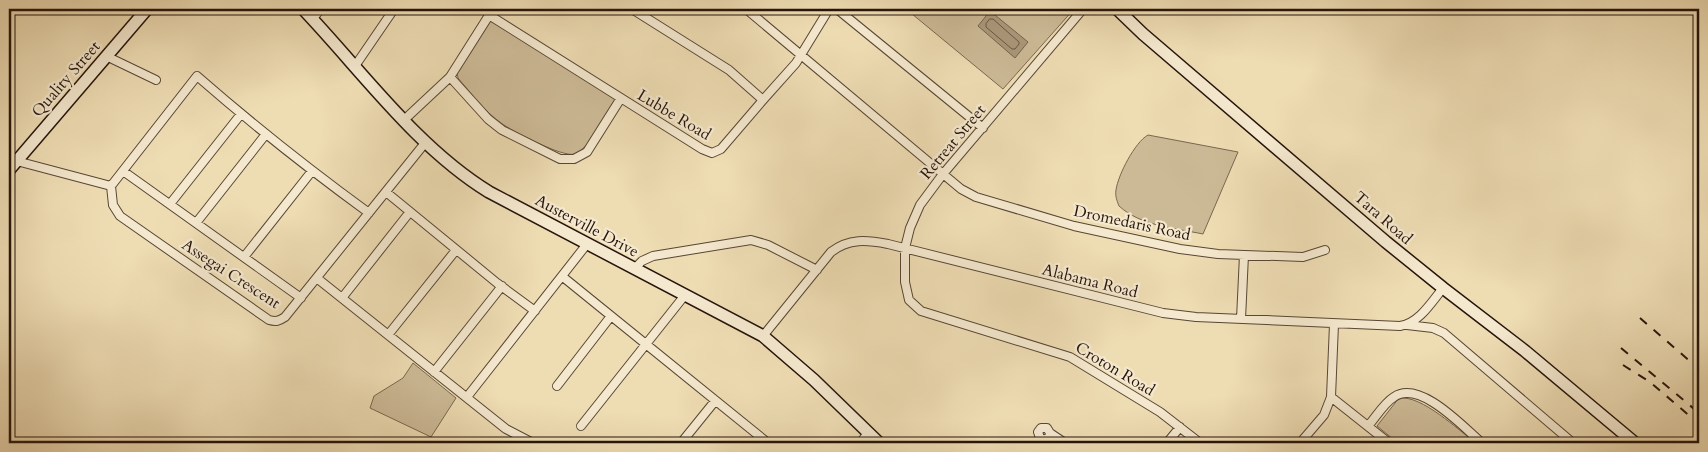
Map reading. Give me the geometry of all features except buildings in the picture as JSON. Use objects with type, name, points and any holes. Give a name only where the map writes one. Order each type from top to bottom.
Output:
[{"type":"street","name":"Quality Street","points":[[11,164],[147,9]]},
{"type":"street","name":"Austerville Drive","points":[[303,9],[425,143],[460,173],[480,187],[763,336],[814,380],[879,443]]},
{"type":"street","points":[[312,19],[321,9]]},
{"type":"street","points":[[355,66],[394,9]]},
{"type":"street","points":[[632,9],[729,70],[763,100]]},
{"type":"street","name":"Dromedaris Road","points":[[746,9],[961,189],[976,197],[1074,226],[1169,247],[1218,254],[1306,257],[1324,250]]},
{"type":"street","name":"Lubbe Road","points":[[491,12],[621,98],[712,153],[721,149],[793,68],[829,9]]},
{"type":"street","points":[[837,9],[983,128]]},
{"type":"street","name":"Retreat Street","points":[[921,311],[909,300],[906,292],[905,248],[910,228],[920,205],[943,174],[1083,9]]},
{"type":"street","name":"Tara Road","points":[[1117,9],[1143,34],[1386,242],[1442,288],[1525,351],[1635,443]]},
{"type":"street","points":[[404,120],[450,77],[491,12]]},
{"type":"street","points":[[106,56],[156,80]]},
{"type":"street","points":[[11,164],[111,186],[197,76],[312,171],[368,213]]},
{"type":"street","points":[[450,77],[495,125],[554,157],[567,160],[581,156],[586,152],[621,98]]},
{"type":"street","points":[[170,204],[241,114]]},
{"type":"street","points":[[196,223],[266,134]]},
{"type":"street","name":"Assegai Crescent","points":[[111,186],[113,205],[120,216],[269,320],[280,321],[286,317],[318,278],[425,143]]},
{"type":"street","points":[[123,171],[301,298]]},
{"type":"street","points":[[244,256],[312,171]]},
{"type":"street","points":[[386,192],[409,213],[535,311]]},
{"type":"street","points":[[342,298],[409,213]]},
{"type":"street","points":[[634,269],[642,261],[653,256],[750,240],[768,245],[816,270]]},
{"type":"street","name":"Alabama Road","points":[[763,336],[831,252],[850,242],[873,241],[1163,313],[1196,317],[1389,327],[1407,325],[1433,328],[1444,333],[1573,443]]},
{"type":"street","points":[[467,397],[587,244]]},
{"type":"street","points":[[388,335],[456,250]]},
{"type":"street","points":[[1241,319],[1244,255]]},
{"type":"street","points":[[563,277],[768,443]]},
{"type":"street","points":[[318,278],[512,434],[533,443]]},
{"type":"street","points":[[434,372],[502,286]]},
{"type":"street","points":[[1407,325],[1419,317],[1442,288]]},
{"type":"street","points":[[581,426],[685,295]]},
{"type":"street","name":"Croton Road","points":[[921,311],[1070,357],[1141,399],[1200,443]]},
{"type":"street","points":[[557,386],[610,316]]},
{"type":"street","points":[[1300,443],[1324,415],[1332,397],[1334,324]]},
{"type":"street","points":[[1368,426],[1396,395],[1403,393],[1418,394],[1432,402],[1482,443]]},
{"type":"street","points":[[1332,397],[1389,443]]},
{"type":"street","points":[[681,443],[715,401]]},
{"type":"street","points":[[1167,443],[1180,427]]},
{"type":"street","points":[[860,443],[868,433]]},
{"type":"street","points":[[1050,433],[1065,443]]},
{"type":"shaded area","points":[[906,9],[1074,9],[1003,89]]},
{"type":"shaded area","points":[[488,21],[494,22],[616,99],[592,138],[581,150],[575,154],[560,152],[507,127],[483,107],[458,78],[457,72]]},
{"type":"shaded area","points":[[1148,135],[1238,152],[1203,234],[1148,222],[1137,218],[1119,206],[1116,192],[1120,176],[1138,144]]},
{"type":"shaded area","points":[[413,363],[456,398],[431,437],[370,408],[374,396],[403,378]]},
{"type":"shaded area","points":[[1399,398],[1418,402],[1429,407],[1476,443],[1398,443],[1377,426]]},
{"type":"water","points":[[990,11],[1028,42],[1015,58],[978,26]]},
{"type":"railway","points":[[1640,318],[1699,369]]},
{"type":"railway","points":[[1621,348],[1699,413]]},
{"type":"railway","points":[[1623,365],[1650,382],[1699,424]]}]
